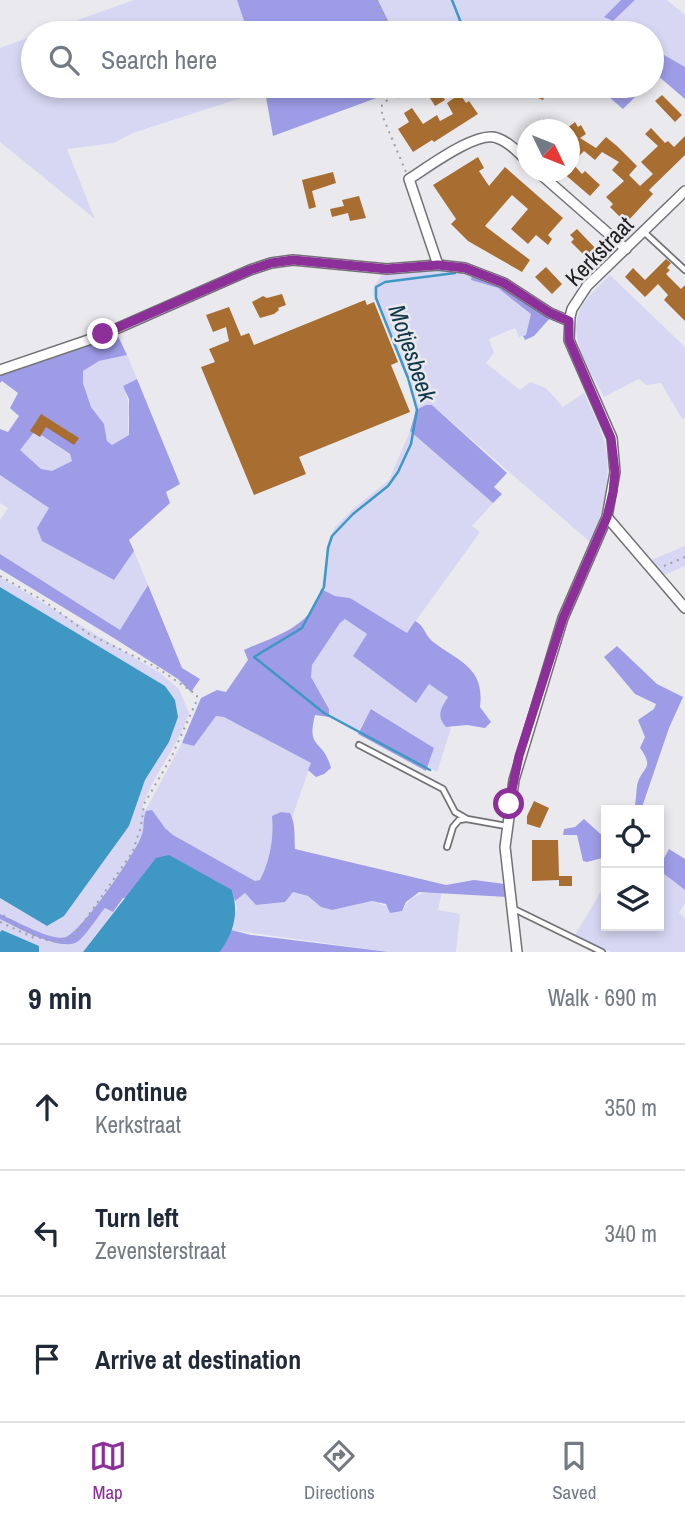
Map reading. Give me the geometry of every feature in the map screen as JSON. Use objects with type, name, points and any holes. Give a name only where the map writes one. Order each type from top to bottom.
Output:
[{"type":"street","points":[[438,265],[409,179],[471,141],[483,137],[495,137],[517,153]]},
{"type":"street","points":[[549,182],[626,249]]},
{"type":"street","name":"Kerkstraat","points":[[517,952],[505,847],[509,804],[519,756],[563,618],[607,517],[615,472],[611,438],[569,340],[569,321],[580,295],[685,191]]},
{"type":"street","points":[[0,370],[65,349],[271,263],[293,260],[387,269],[438,265],[465,268],[504,283],[550,313],[569,321]]},
{"type":"street","points":[[607,517],[685,608]]},
{"type":"lane","points":[[644,232],[685,270]]},
{"type":"lane","points":[[359,745],[443,789],[455,812],[467,819]]},
{"type":"lane","points":[[447,847],[453,827],[459,820],[507,826]]},
{"type":"lane","points":[[513,908],[602,952]]},
{"type":"path","points":[[376,0],[387,21]]},
{"type":"path","points":[[390,98],[382,105],[382,115],[409,179]]},
{"type":"path","points":[[654,572],[685,557]]},
{"type":"path","points":[[0,576],[44,601],[89,634],[156,667],[197,695],[183,733],[144,804],[139,837],[124,865],[83,923],[68,940],[60,944],[50,944],[0,922]]},
{"type":"path","points":[[0,913],[39,941]]},
{"type":"shaded area","points":[[134,0],[237,0],[244,21],[75,21]]},
{"type":"shaded area","points":[[237,0],[378,0],[388,21],[244,21]]},
{"type":"shaded area","points":[[378,0],[621,0],[604,17],[613,21],[388,21]]},
{"type":"shaded area","points":[[621,0],[635,0],[613,21],[604,17]]},
{"type":"shaded area","points":[[635,0],[667,0],[685,15],[685,67],[664,55],[664,21],[613,21]]},
{"type":"shaded area","points":[[21,40],[21,98],[241,98],[133,133],[114,143],[67,149],[95,219],[0,142],[0,48]]},
{"type":"shaded area","points":[[664,55],[685,67],[685,99],[664,81]]},
{"type":"shaded area","points":[[266,98],[376,98],[273,136]]},
{"type":"shaded area","points":[[610,98],[634,98],[623,109]]},
{"type":"shaded area","points":[[442,270],[472,273],[471,280],[498,288],[532,314],[526,335],[519,337],[515,328],[489,339],[494,353],[486,363],[520,390],[530,382],[546,388],[563,407],[584,393],[602,435],[607,461],[605,497],[590,542],[432,405],[416,410],[411,388],[373,294],[374,286],[382,275]]},
{"type":"shaded area","points":[[472,273],[494,279],[551,317],[534,336],[525,340],[523,336],[526,335],[531,314],[498,288],[471,280]]},
{"type":"shaded area","points":[[610,275],[685,347],[685,418],[682,419],[661,383],[646,385],[639,379],[604,397],[593,377],[578,342],[577,319],[587,299]]},
{"type":"shaded area","points":[[118,336],[127,355],[99,361],[83,371],[83,383],[91,407],[104,424],[107,441],[112,445],[129,435],[129,399],[123,386],[137,379],[180,484],[166,492],[170,503],[129,540],[134,551],[114,580],[42,541],[37,528],[49,508],[0,475],[0,429],[8,432],[19,416],[10,408],[18,393],[2,381],[0,383],[0,376]],"holes":[[[35,431],[70,454],[72,461],[52,471],[41,469],[20,450]]]},
{"type":"shaded area","points":[[127,355],[137,379],[123,386],[129,406],[129,435],[112,445],[107,441],[104,425],[91,407],[83,382],[83,371],[99,361]]},
{"type":"shaded area","points":[[432,405],[507,473],[494,487],[502,494],[493,503],[410,431],[416,410]]},
{"type":"shaded area","points":[[35,431],[70,455],[72,461],[52,472],[41,469],[19,450]]},
{"type":"shaded area","points":[[410,431],[493,503],[472,526],[480,532],[407,633],[350,598],[335,596],[321,589],[329,541],[335,527],[389,480]]},
{"type":"shaded area","points":[[0,475],[49,508],[37,528],[42,541],[114,580],[134,551],[148,585],[120,630],[0,554],[0,520],[8,508],[0,503]]},
{"type":"shaded area","points":[[685,546],[685,566],[662,576],[651,560]]},
{"type":"shaded area","points":[[0,554],[120,630],[148,585],[182,668],[200,679],[191,692],[178,679],[0,569]]},
{"type":"shaded area","points":[[0,577],[160,673],[179,689],[189,713],[179,737],[152,784],[142,808],[145,811],[182,743],[194,746],[216,716],[225,717],[311,763],[292,818],[290,813],[281,812],[272,817],[270,849],[260,881],[255,881],[173,835],[146,812],[142,834],[128,859],[95,907],[66,937],[58,938],[42,933],[0,914],[0,898],[47,926],[129,826],[145,780],[169,742],[165,686],[0,587]]},
{"type":"shaded area","points":[[321,589],[335,596],[350,598],[407,633],[415,621],[418,623],[432,641],[474,674],[480,694],[480,707],[491,722],[485,728],[467,725],[446,727],[440,715],[448,697],[429,684],[416,703],[353,656],[367,634],[345,619],[312,665],[311,677],[329,709],[329,717],[315,715],[313,726],[314,739],[331,768],[324,774],[316,777],[308,770],[311,763],[224,717],[216,716],[194,746],[182,743],[201,698],[217,690],[226,692],[248,660],[244,650],[280,635],[301,621],[317,602]]},
{"type":"shaded area","points":[[345,619],[367,634],[353,656],[416,703],[429,684],[448,697],[440,715],[442,723],[451,728],[437,772],[428,767],[434,748],[372,709],[358,731],[329,717],[329,709],[311,677],[312,665]]},
{"type":"shaded area","points":[[617,646],[657,684],[683,697],[669,728],[643,805],[635,805],[637,786],[647,764],[640,748],[645,737],[638,720],[654,709],[656,704],[635,694],[604,657]]},
{"type":"shaded area","points":[[371,709],[434,748],[426,771],[358,734]]},
{"type":"shaded area","points":[[152,810],[173,835],[255,881],[260,880],[269,857],[272,816],[281,812],[290,813],[292,817],[295,849],[446,885],[474,880],[505,884],[507,897],[419,892],[406,902],[402,911],[390,913],[386,904],[372,901],[332,910],[321,907],[308,896],[293,892],[285,902],[256,905],[245,893],[235,901],[232,890],[123,898],[113,912],[105,908],[77,942],[69,944],[49,941],[0,919],[0,914],[49,936],[60,938],[74,932],[107,892],[129,859],[142,834],[146,811]]},
{"type":"shaded area","points":[[584,819],[601,834],[601,858],[583,861],[577,835],[563,835],[564,829],[575,827]]},
{"type":"shaded area","points":[[669,849],[685,859],[685,890],[664,874],[664,858]]},
{"type":"shaded area","points":[[664,874],[685,890],[685,903],[679,913],[685,918],[685,952],[611,952],[575,935],[601,891],[601,931],[664,931]]},
{"type":"shaded area","points":[[293,892],[308,896],[321,907],[332,910],[372,901],[402,911],[414,897],[429,892],[442,892],[438,910],[460,914],[456,952],[389,952],[231,930],[237,907],[235,901],[245,893],[256,905],[285,902]]},
{"type":"shaded area","points":[[106,908],[113,912],[83,952],[39,952],[39,946],[2,930],[0,932],[0,919],[50,942],[68,944]]},
{"type":"shaded area","points":[[231,930],[251,935],[389,952],[220,952]]},
{"type":"water","points":[[0,587],[165,686],[175,700],[178,717],[169,742],[145,780],[129,826],[64,916],[47,926],[0,898]]},
{"type":"water","points":[[169,855],[232,890],[234,922],[220,952],[83,952],[156,858]]},
{"type":"water","points":[[2,930],[39,946],[39,952],[0,952]]},
{"type":"building","points":[[664,97],[682,115],[675,122],[655,101]]},
{"type":"building","points":[[430,98],[444,98],[445,100],[435,106]]},
{"type":"building","points":[[454,98],[463,98],[466,103],[469,101],[478,114],[413,152],[398,129],[409,122],[404,113],[412,108],[423,124],[437,115],[440,121],[453,114],[447,103]]},
{"type":"building","points":[[581,125],[586,134],[580,138]]},
{"type":"building","points":[[651,128],[665,143],[668,141],[674,147],[685,136],[685,155],[649,190],[653,194],[626,223],[610,207],[613,204],[606,197],[624,181],[612,170],[619,162],[602,152],[595,160],[584,151],[580,155],[580,138],[596,148],[606,137],[637,166],[629,175],[640,186],[653,174],[641,162],[658,146],[645,134]]},
{"type":"building","points":[[478,157],[484,168],[479,171],[489,186],[505,167],[517,178],[517,182],[522,182],[563,218],[548,235],[552,239],[548,245],[536,235],[528,244],[511,229],[528,209],[512,195],[485,226],[530,260],[522,272],[468,241],[451,224],[456,219],[433,185]]},
{"type":"building","points":[[585,171],[600,185],[590,196],[574,182],[580,182],[580,172],[582,174]]},
{"type":"building","points":[[333,172],[336,183],[312,191],[316,207],[309,209],[302,180]]},
{"type":"building","points":[[359,196],[366,218],[350,221],[348,213],[332,217],[330,209],[344,206],[342,200]]},
{"type":"building","points":[[577,229],[597,250],[588,259],[571,242],[574,239],[570,235]]},
{"type":"building","points":[[666,259],[671,263],[666,274],[681,289],[685,285],[685,321],[664,300],[668,295],[658,284],[645,297],[625,277],[633,268],[645,280]]},
{"type":"building","points":[[546,267],[562,284],[552,294],[535,277]]},
{"type":"building","points":[[282,294],[286,305],[278,308],[274,314],[260,318],[252,302],[263,296],[267,298]]},
{"type":"building","points":[[365,300],[367,305],[374,302],[398,362],[391,365],[410,412],[299,457],[306,474],[254,495],[201,367],[215,362],[209,349],[229,341],[226,327],[213,332],[206,315],[229,307],[241,336],[249,333],[254,345]]},
{"type":"building","points":[[41,414],[79,438],[74,445],[46,427],[40,437],[30,431]]},
{"type":"building","points":[[534,801],[549,808],[540,828],[527,824],[527,816]]},
{"type":"building","points":[[532,840],[558,840],[559,876],[572,876],[572,886],[559,886],[559,880],[532,881]]},
{"type":"waterway","name":"Motjesbeek","points":[[452,0],[460,21]]},
{"type":"waterway","name":"Motjesbeek","points":[[430,770],[324,713],[254,657],[302,628],[324,587],[332,536],[353,514],[388,486],[411,444],[417,410],[408,378],[376,298],[376,287],[385,282],[455,273]]},
{"type":"route","points":[[103,334],[250,270],[293,260],[387,269],[438,265],[465,268],[504,283],[550,313],[569,321],[569,340],[606,421],[611,438],[615,472],[613,492],[607,517],[563,618],[519,756],[509,804]]}]
